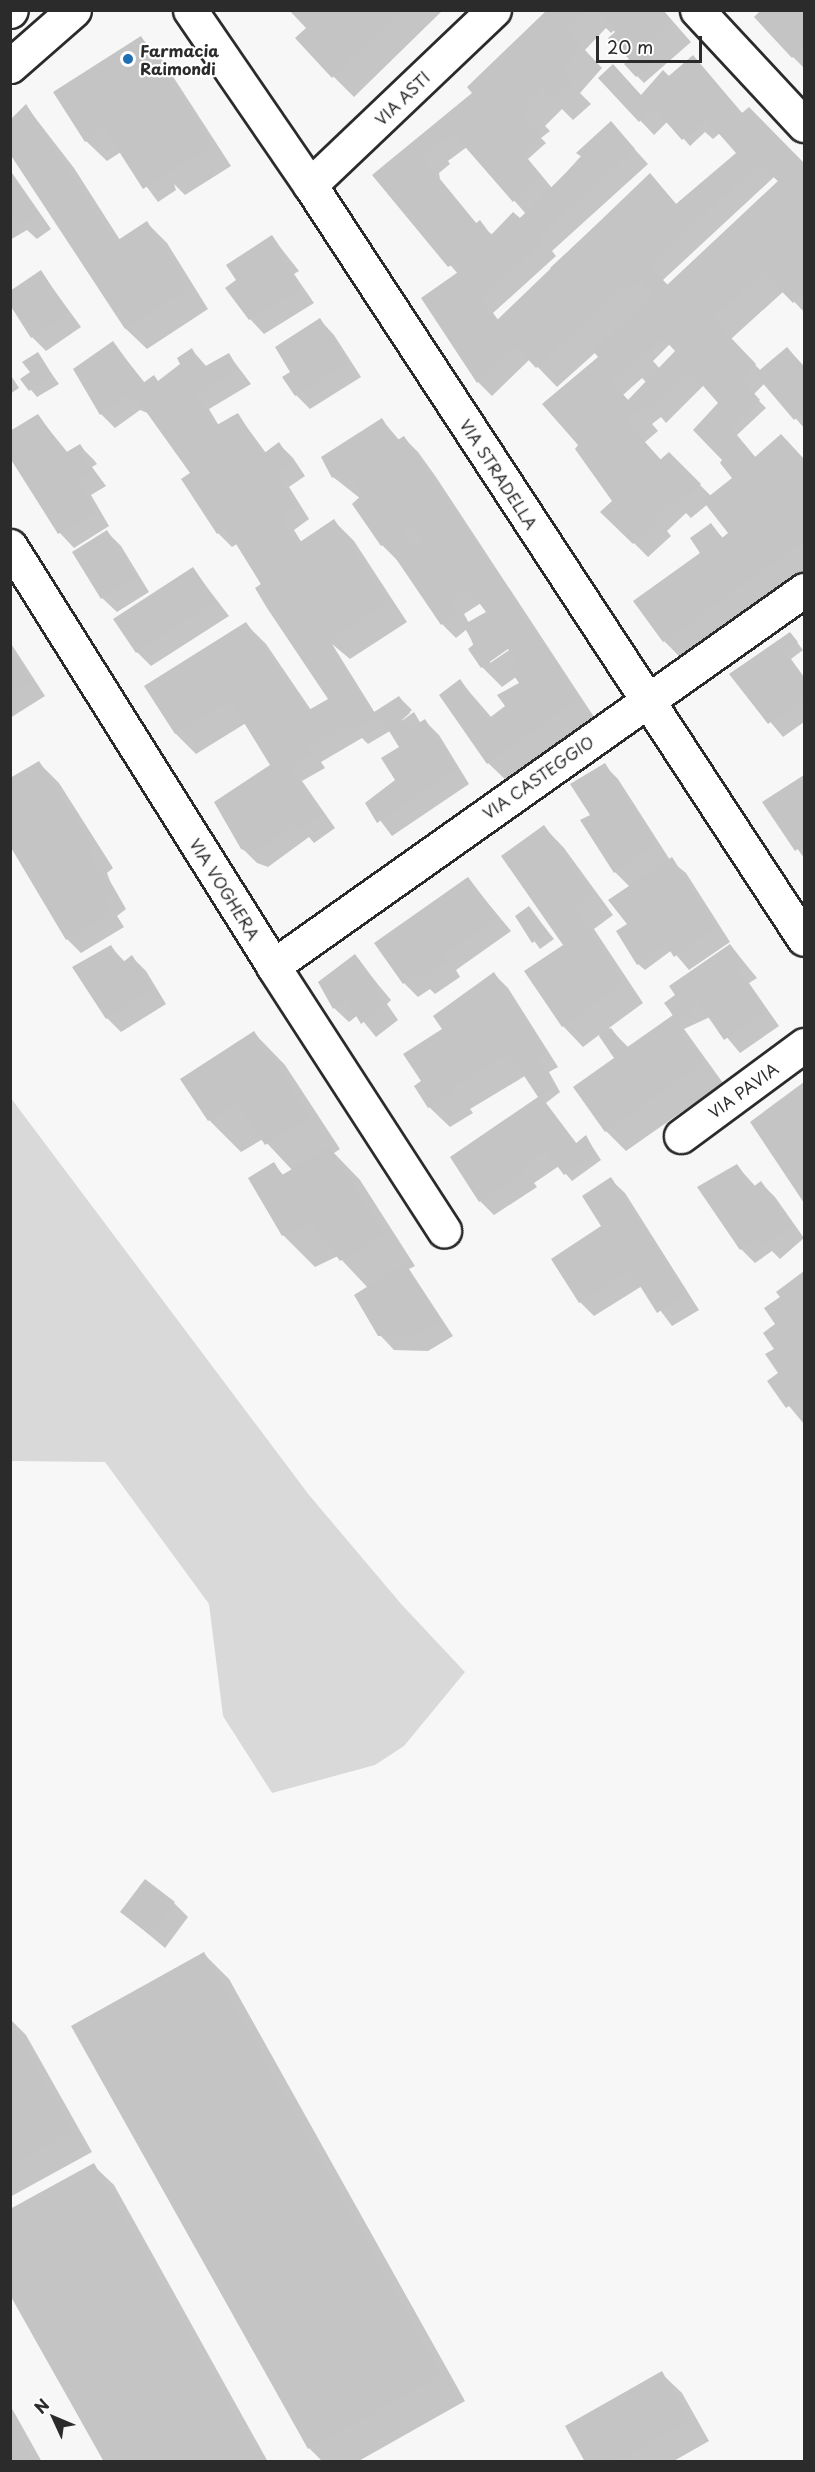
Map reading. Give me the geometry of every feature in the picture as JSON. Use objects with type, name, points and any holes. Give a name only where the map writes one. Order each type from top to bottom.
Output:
[{"type":"street","points":[[10,66],[74,10]]},
{"type":"street","name":"VIA STRADELLA","points":[[190,10],[310,185],[804,939]]},
{"type":"street","name":"VIA ASTI","points":[[310,185],[494,10]]},
{"type":"street","points":[[697,10],[804,125]]},
{"type":"street","name":"VIA VOGHERA","points":[[10,546],[273,966],[444,1230]]},
{"type":"street","name":"VIA CASTEGGIO","points":[[273,966],[804,590]]},
{"type":"street","name":"VIA PAVIA","points":[[681,1136],[804,1045]]},
{"type":"shaded area","points":[[10,1097],[309,1495],[402,1605],[465,1672],[404,1746],[375,1765],[272,1793],[223,1716],[209,1604],[105,1462],[11,1461]]},
{"type":"building","points":[[289,10],[401,10],[332,78],[295,38],[306,28]]},
{"type":"building","points":[[547,10],[583,10],[566,30],[582,46],[561,72],[572,83],[552,101],[543,88],[526,104],[531,110],[523,117],[540,135],[520,153],[541,175],[513,202],[453,133],[421,157],[475,224],[480,220],[491,235],[513,212],[520,218],[582,157],[576,153],[611,121],[635,149],[539,236],[543,241],[480,298],[495,322],[650,173],[676,204],[736,153],[706,119],[682,140],[653,107],[639,122],[598,78],[613,64],[641,95],[663,70],[669,76],[693,55],[742,113],[749,107],[804,163],[804,292],[793,303],[763,272],[712,318],[756,364],[741,379],[760,400],[730,428],[755,457],[781,434],[804,459],[804,541],[663,642],[633,601],[700,553],[690,538],[711,523],[722,538],[728,533],[703,501],[732,478],[720,463],[722,460],[693,430],[718,403],[690,371],[651,410],[646,404],[626,421],[660,460],[669,452],[701,484],[676,505],[672,499],[654,516],[658,521],[633,544],[600,512],[612,501],[575,449],[578,445],[542,404],[598,357],[593,351],[654,296],[641,280],[629,290],[625,286],[536,368],[516,346],[477,383],[421,298],[461,270],[455,263],[448,267],[372,175],[472,93],[467,87]],"holes":[[[759,164],[778,181],[667,285],[649,265]],[[663,338],[675,351],[628,400],[611,381]]]},
{"type":"building","points":[[598,10],[663,10],[672,21],[642,47],[654,61],[636,77],[624,64],[629,59],[608,38],[615,32]]},
{"type":"building","points":[[761,10],[804,10],[804,46],[792,58],[754,17]]},
{"type":"building","points":[[141,36],[212,145],[143,189],[104,128],[85,142],[53,92]]},
{"type":"building","points":[[26,104],[115,242],[147,221],[189,288],[125,329],[10,154],[10,120]]},
{"type":"building","points":[[10,174],[38,214],[22,226],[14,215],[10,217]]},
{"type":"building","points":[[272,235],[286,256],[281,259],[301,288],[249,320],[225,288],[236,280],[226,265]]},
{"type":"building","points":[[41,270],[68,312],[31,338],[10,305],[10,291]]},
{"type":"building","points":[[320,318],[348,362],[295,396],[282,377],[290,372],[275,347]]},
{"type":"building","points":[[113,341],[143,383],[154,375],[158,381],[180,364],[177,358],[192,348],[202,368],[229,353],[238,369],[196,395],[215,426],[238,413],[263,454],[279,442],[292,462],[276,473],[296,505],[281,515],[297,544],[334,519],[388,602],[328,640],[371,714],[399,696],[410,713],[402,720],[409,729],[425,719],[456,769],[377,823],[365,803],[395,780],[381,758],[399,747],[379,715],[352,731],[348,724],[308,747],[312,754],[289,766],[322,814],[299,829],[294,824],[253,854],[241,849],[214,802],[270,765],[230,700],[175,734],[144,686],[246,622],[307,711],[328,699],[255,588],[261,584],[226,528],[217,534],[181,479],[190,473],[137,399],[131,403],[127,395],[100,415],[73,369]]},
{"type":"building","points":[[787,347],[804,367],[804,411],[794,420],[755,374]]},
{"type":"building","points":[[38,352],[53,376],[29,391],[20,379],[30,372],[22,362]]},
{"type":"building","points":[[38,414],[65,453],[80,444],[84,450],[79,452],[94,472],[78,480],[96,512],[58,534],[10,458],[10,431]]},
{"type":"building","points":[[382,418],[396,441],[404,436],[576,693],[577,699],[487,764],[439,695],[460,679],[488,719],[505,706],[497,695],[519,683],[510,670],[518,662],[508,649],[481,668],[468,649],[474,644],[463,625],[486,612],[468,588],[451,599],[457,611],[441,625],[386,544],[381,546],[352,504],[363,494],[353,479],[344,484],[338,474],[332,478],[321,457]],"holes":[[[413,527],[425,540],[413,549],[402,533]]]},
{"type":"building","points":[[107,530],[136,577],[101,599],[72,552]]},
{"type":"building","points":[[193,567],[216,601],[136,653],[113,619]]},
{"type":"building","points":[[790,632],[798,642],[783,653],[804,681],[804,698],[768,724],[729,674]]},
{"type":"building","points":[[10,648],[32,681],[10,695]]},
{"type":"building","points":[[39,761],[94,848],[88,852],[113,894],[104,901],[111,912],[66,940],[10,846],[10,778]]},
{"type":"building","points":[[605,763],[656,844],[614,873],[580,820],[590,815],[570,784]]},
{"type":"building","points":[[804,775],[804,844],[795,851],[762,802]]},
{"type":"building","points":[[544,825],[593,894],[575,908],[624,983],[562,1027],[524,971],[563,945],[501,856]]},
{"type":"building","points":[[672,857],[716,927],[674,957],[665,943],[637,965],[616,931],[627,924],[608,900]]},
{"type":"building","points":[[468,877],[498,917],[443,956],[448,962],[420,981],[417,974],[403,984],[374,943]]},
{"type":"building","points":[[529,906],[548,932],[532,943],[515,916]]},
{"type":"building","points":[[730,944],[744,963],[736,969],[766,1011],[724,1040],[698,1002],[689,1009],[692,1013],[675,1023],[703,1062],[605,1132],[573,1087],[614,1058],[599,1036],[611,1028],[626,1048],[673,1015],[664,1003],[675,995],[669,986]]},
{"type":"building","points":[[111,945],[122,963],[132,955],[153,989],[106,1019],[72,967]]},
{"type":"building","points":[[355,954],[378,985],[373,989],[385,1005],[361,1024],[346,999],[333,1009],[318,982]]},
{"type":"building","points":[[494,972],[545,1053],[536,1058],[555,1085],[540,1095],[575,1144],[586,1135],[595,1152],[564,1175],[546,1151],[521,1168],[524,1172],[479,1202],[450,1157],[538,1097],[509,1053],[451,1088],[454,1092],[428,1108],[414,1086],[421,1081],[403,1054],[442,1029],[433,1016]]},
{"type":"building","points":[[254,1031],[310,1117],[265,1145],[238,1103],[208,1121],[180,1079]]},
{"type":"building","points":[[804,1082],[804,1203],[750,1122]]},
{"type":"building","points":[[329,1147],[384,1234],[340,1261],[312,1222],[282,1236],[248,1178],[274,1162],[282,1175]]},
{"type":"building","points":[[737,1164],[753,1187],[761,1181],[793,1226],[765,1245],[759,1237],[740,1250],[697,1187]]},
{"type":"building","points":[[611,1177],[686,1295],[657,1313],[630,1270],[579,1303],[551,1259],[601,1226],[582,1196]]},
{"type":"building","points":[[405,1263],[440,1321],[413,1337],[378,1336],[354,1295]]},
{"type":"building","points":[[804,1271],[804,1396],[786,1408],[767,1381],[778,1373],[765,1354],[774,1349],[763,1333],[775,1324],[764,1308],[780,1297],[776,1292]]},
{"type":"building","points":[[145,1879],[175,1902],[150,1935],[120,1912]]},
{"type":"building","points":[[204,1952],[441,2375],[308,2449],[71,2026]]},
{"type":"building","points":[[10,2020],[72,2131],[10,2166]]},
{"type":"building","points":[[94,2163],[261,2462],[104,2462],[10,2295],[10,2209]]},
{"type":"building","points":[[662,2371],[689,2420],[616,2462],[585,2462],[565,2426]]},
{"type":"building","points":[[10,2422],[33,2462],[10,2462]]},
{"type":"place","name":"Farmacia Raimondi","points":[[128,59]]}]
